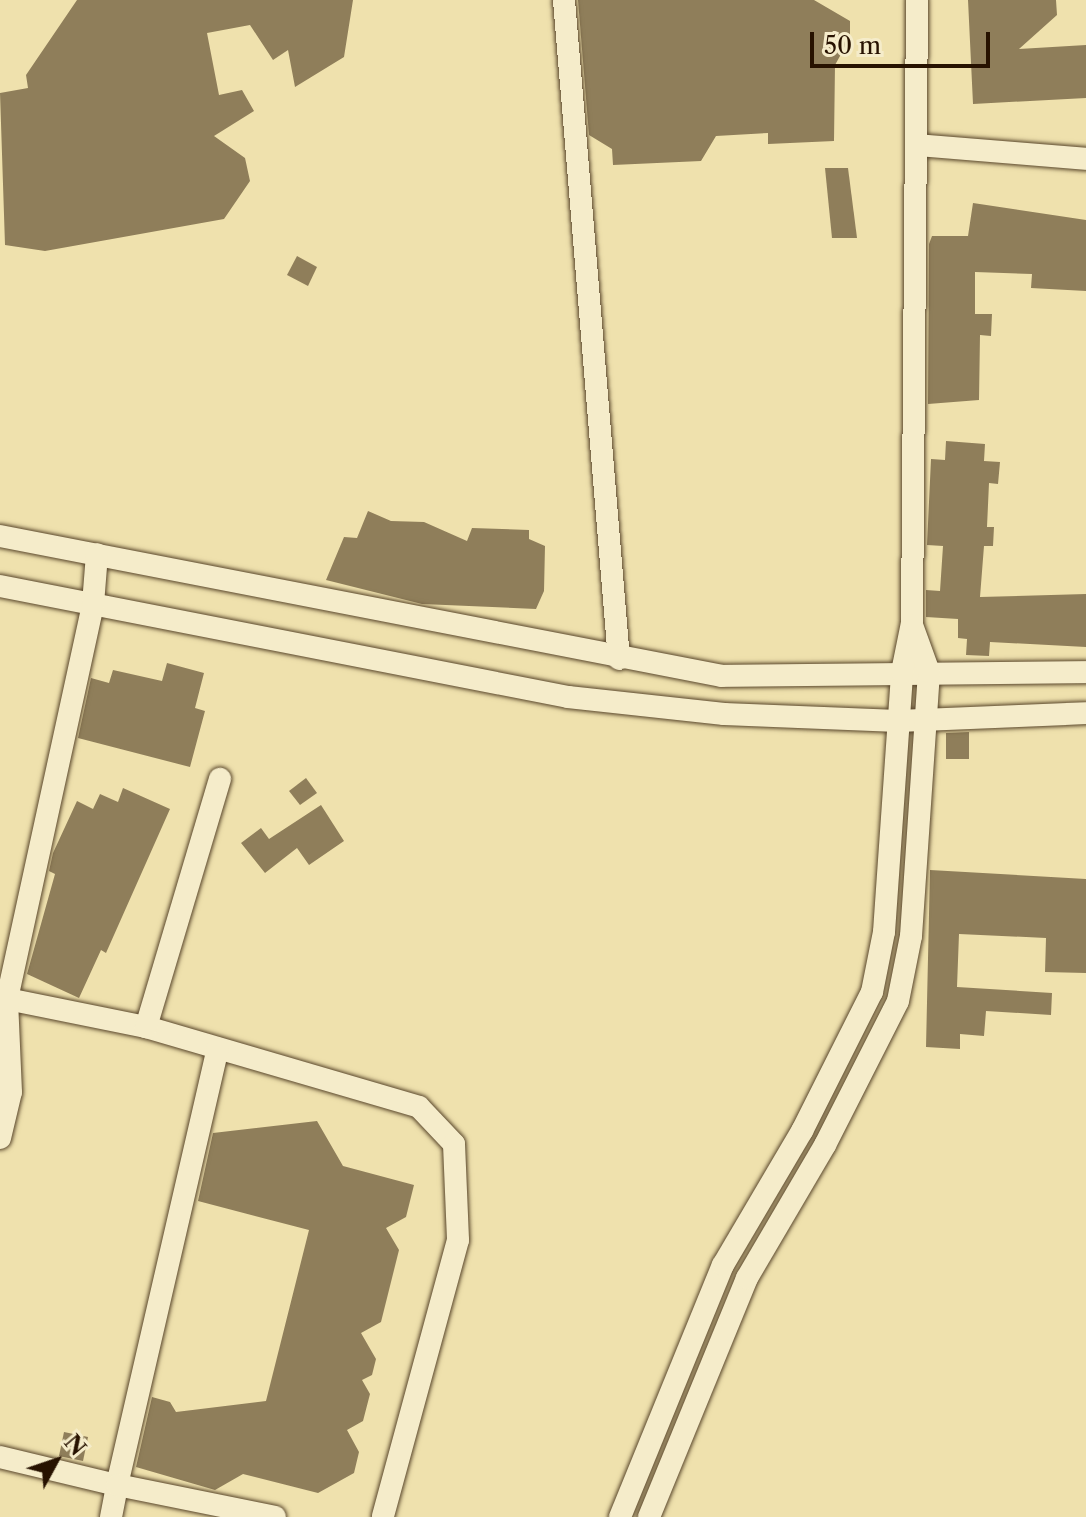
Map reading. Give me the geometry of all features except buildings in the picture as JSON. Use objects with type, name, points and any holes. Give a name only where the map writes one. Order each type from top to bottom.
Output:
[{"type":"street","points":[[564,0],[619,659]]},
{"type":"street","points":[[620,1517],[723,1265],[802,1131],[872,992],[884,932],[902,672],[912,623],[917,0]]},
{"type":"street","points":[[917,145],[1086,159]]},
{"type":"street","points":[[0,536],[619,659],[722,676],[1086,672]]},
{"type":"street","points":[[0,1138],[11,1092],[7,999],[93,604],[97,554]]},
{"type":"street","points":[[0,586],[568,697],[724,714],[898,721],[1086,713]]},
{"type":"street","points":[[649,1517],[747,1278],[825,1145],[898,1001],[911,936],[929,672],[912,623]]},
{"type":"street","points":[[146,1027],[220,779]]},
{"type":"street","points":[[7,999],[146,1027],[419,1107],[454,1144],[458,1240],[383,1517]]},
{"type":"street","points":[[111,1517],[218,1049]]},
{"type":"street","points":[[0,1457],[117,1485],[275,1517]]}]
